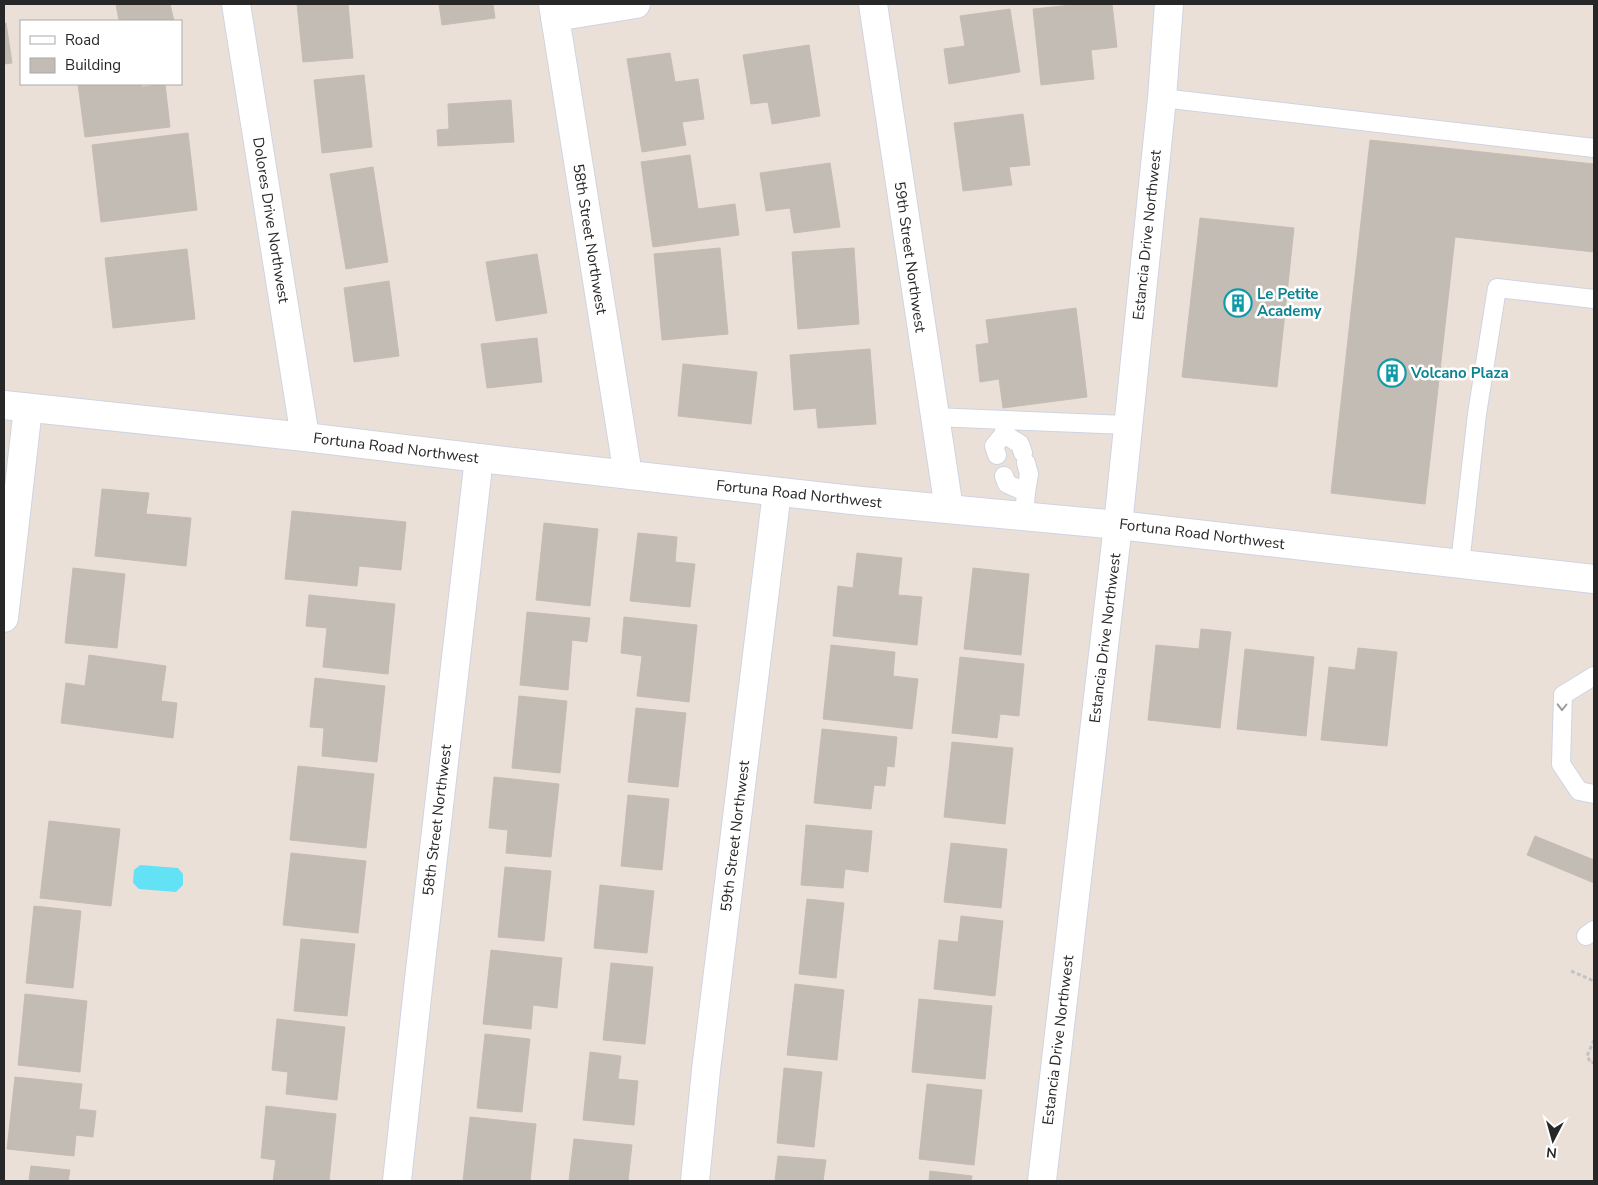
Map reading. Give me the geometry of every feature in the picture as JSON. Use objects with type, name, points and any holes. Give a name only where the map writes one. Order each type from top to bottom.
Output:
[{"type":"street","name":"Dolores Drive Northwest","points":[[236,4],[305,437]]},
{"type":"street","points":[[554,11],[636,4]]},
{"type":"street","name":"59th Street Northwest","points":[[873,4],[949,509]]},
{"type":"street","name":"Estancia Drive Northwest","points":[[1042,1181],[1118,524],[1162,98],[1169,4]]},
{"type":"street","name":"58th Street Northwest","points":[[554,11],[628,475]]},
{"type":"street","name":"Fortuna Road Northwest","points":[[16,407],[305,437],[777,492],[949,509],[1025,504],[1118,524],[1594,579]]},
{"type":"street","points":[[4,618],[16,407]]},
{"type":"street","name":"58th Street Northwest","points":[[398,1181],[418,988],[479,458]]},
{"type":"street","name":"59th Street Northwest","points":[[695,1181],[706,1070],[777,492]]},
{"type":"lane","points":[[1162,98],[1594,148]]},
{"type":"lane","points":[[1460,564],[1477,414],[1497,288],[1594,299]]},
{"type":"lane","points":[[934,417],[1004,427],[1128,425]]},
{"type":"lane","points":[[997,455],[994,446],[1004,427]]},
{"type":"lane","points":[[1004,427],[1020,444],[1030,474],[1025,504]]},
{"type":"lane","points":[[1004,476],[1007,484],[1025,504]]},
{"type":"lane","points":[[1594,676],[1563,695],[1561,764],[1579,791],[1594,794]]},
{"type":"path","points":[[1571,971],[1594,981]]},
{"type":"path","points":[[1594,1040],[1587,1056],[1591,1063],[1594,1062]]},
{"type":"water","points":[[140,865],[178,868],[183,874],[183,885],[176,892],[139,889],[133,883],[134,870]]},
{"type":"building","points":[[116,4],[170,4],[174,20],[119,20]]},
{"type":"building","points":[[297,4],[348,4],[353,58],[303,62]]},
{"type":"building","points":[[439,4],[493,4],[495,18],[442,25]]},
{"type":"building","points":[[1082,4],[1112,4],[1117,47],[1091,50],[1094,79],[1041,85],[1033,9]]},
{"type":"building","points":[[1010,9],[1020,72],[949,84],[944,49],[965,46],[960,16]]},
{"type":"building","points":[[4,23],[6,23],[12,63],[4,64]]},
{"type":"building","points":[[809,45],[820,116],[772,124],[768,102],[751,104],[743,55]]},
{"type":"building","points":[[670,53],[675,82],[698,79],[704,119],[682,122],[686,145],[642,152],[627,59]]},
{"type":"building","points":[[364,75],[372,147],[322,153],[314,80]]},
{"type":"building","points":[[78,85],[141,85],[142,87],[165,85],[170,127],[85,137]]},
{"type":"building","points":[[511,100],[514,142],[438,146],[437,130],[449,129],[448,104]]},
{"type":"building","points":[[1023,114],[1030,165],[1009,167],[1012,185],[963,191],[954,123]]},
{"type":"building","points":[[188,133],[197,210],[101,222],[92,145]]},
{"type":"building","name":"Volcano Plaza","points":[[1370,140],[1594,164],[1594,252],[1455,237],[1425,504],[1331,493]]},
{"type":"building","points":[[690,155],[698,209],[735,204],[739,235],[653,247],[641,162]]},
{"type":"building","points":[[830,163],[840,227],[794,233],[790,208],[766,211],[760,173]]},
{"type":"building","points":[[373,167],[388,262],[346,269],[330,174]]},
{"type":"building","name":"Le Petite Academy","points":[[1200,218],[1294,228],[1277,387],[1182,377]]},
{"type":"building","points":[[720,248],[728,334],[662,340],[654,254]]},
{"type":"building","points":[[854,248],[859,324],[798,329],[792,252]]},
{"type":"building","points":[[187,249],[195,319],[113,328],[105,258]]},
{"type":"building","points":[[537,254],[547,313],[496,321],[486,262]]},
{"type":"building","points":[[389,281],[399,356],[354,362],[344,288]]},
{"type":"building","points":[[1076,308],[1087,397],[1003,408],[999,379],[980,382],[976,345],[989,343],[986,320]]},
{"type":"building","points":[[537,338],[542,382],[487,388],[481,344]]},
{"type":"building","points":[[870,349],[876,424],[818,428],[816,408],[794,410],[790,355]]},
{"type":"building","points":[[683,364],[757,372],[751,424],[678,416]]},
{"type":"building","points":[[102,489],[149,493],[146,514],[191,518],[186,566],[95,556]]},
{"type":"building","points":[[292,511],[406,522],[401,570],[359,566],[357,586],[285,579]]},
{"type":"building","points":[[544,523],[598,529],[590,606],[536,600]]},
{"type":"building","points":[[638,533],[677,537],[675,562],[695,564],[690,607],[630,601]]},
{"type":"building","points":[[857,553],[902,558],[898,595],[922,597],[917,645],[833,636],[838,586],[853,588]]},
{"type":"building","points":[[73,568],[125,574],[117,648],[65,643]]},
{"type":"building","points":[[973,568],[1029,574],[1021,655],[964,649]]},
{"type":"building","points":[[309,595],[395,604],[388,674],[323,667],[327,628],[306,626]]},
{"type":"building","points":[[527,612],[590,618],[587,642],[572,640],[568,690],[520,685]]},
{"type":"building","points":[[624,617],[697,625],[689,702],[637,696],[642,656],[621,653]]},
{"type":"building","points":[[1201,629],[1231,632],[1220,728],[1148,720],[1156,645],[1199,649]]},
{"type":"building","points":[[831,645],[895,652],[893,676],[918,679],[912,729],[823,719]]},
{"type":"building","points":[[1358,648],[1397,652],[1387,746],[1321,740],[1329,667],[1355,670]]},
{"type":"building","points":[[1245,649],[1314,657],[1306,736],[1237,729]]},
{"type":"building","points":[[89,655],[166,666],[161,701],[177,703],[173,738],[61,723],[66,683],[85,686]]},
{"type":"building","points":[[960,657],[1024,664],[1019,716],[1000,714],[997,738],[952,733]]},
{"type":"building","points":[[315,678],[385,686],[377,762],[322,756],[324,728],[310,727]]},
{"type":"building","points":[[519,696],[567,701],[560,773],[512,768]]},
{"type":"building","points":[[636,708],[686,713],[678,787],[628,782]]},
{"type":"building","points":[[822,729],[897,737],[894,767],[887,766],[885,786],[874,785],[871,809],[814,803]]},
{"type":"building","points":[[952,742],[1013,748],[1005,824],[944,817]]},
{"type":"building","points":[[298,766],[374,774],[366,848],[290,840]]},
{"type":"building","points":[[494,777],[559,784],[551,857],[506,853],[508,830],[489,828]]},
{"type":"building","points":[[628,795],[669,799],[662,870],[621,866]]},
{"type":"building","points":[[49,821],[120,829],[111,906],[40,898]]},
{"type":"building","points":[[806,825],[872,831],[868,872],[845,869],[843,888],[801,885]]},
{"type":"building","points":[[1535,836],[1594,860],[1594,883],[1527,855]]},
{"type":"building","points":[[951,843],[1007,849],[1001,908],[944,902]]},
{"type":"building","points":[[291,853],[366,861],[358,933],[283,925]]},
{"type":"building","points":[[505,867],[551,871],[544,941],[498,937]]},
{"type":"building","points":[[600,885],[654,891],[647,953],[594,948]]},
{"type":"building","points":[[807,899],[844,903],[836,978],[799,974]]},
{"type":"building","points":[[34,906],[81,911],[73,988],[26,983]]},
{"type":"building","points":[[961,916],[1003,921],[995,996],[934,989],[939,940],[958,942]]},
{"type":"building","points":[[301,939],[355,944],[347,1016],[294,1011]]},
{"type":"building","points":[[491,950],[562,958],[557,1008],[533,1005],[531,1029],[483,1024]]},
{"type":"building","points":[[611,963],[653,967],[645,1044],[603,1040]]},
{"type":"building","points":[[795,984],[844,990],[837,1060],[787,1055]]},
{"type":"building","points":[[25,994],[87,1001],[80,1072],[18,1065]]},
{"type":"building","points":[[919,999],[992,1006],[985,1079],[912,1072]]},
{"type":"building","points":[[277,1019],[345,1027],[337,1100],[286,1094],[288,1072],[272,1070]]},
{"type":"building","points":[[485,1034],[530,1039],[522,1112],[477,1108]]},
{"type":"building","points":[[590,1052],[621,1056],[618,1079],[638,1081],[634,1125],[583,1120]]},
{"type":"building","points":[[784,1068],[822,1072],[814,1147],[777,1143]]},
{"type":"building","points":[[15,1077],[82,1084],[79,1109],[96,1111],[93,1137],[76,1135],[74,1156],[7,1149]]},
{"type":"building","points":[[927,1084],[982,1090],[974,1165],[919,1159]]},
{"type":"building","points":[[266,1106],[336,1114],[329,1181],[273,1181],[276,1160],[261,1158]]},
{"type":"building","points":[[470,1117],[536,1124],[530,1181],[463,1181]]},
{"type":"building","points":[[574,1139],[632,1145],[628,1181],[569,1181]]},
{"type":"building","points":[[778,1156],[826,1160],[823,1181],[775,1181]]},
{"type":"building","points":[[31,1166],[70,1170],[68,1181],[29,1181]]},
{"type":"building","points":[[930,1171],[972,1176],[971,1181],[929,1181]]},
{"type":"place","name":"Le Petite Academy","points":[[1238,303]]},
{"type":"place","name":"Volcano Plaza","points":[[1392,373]]}]
